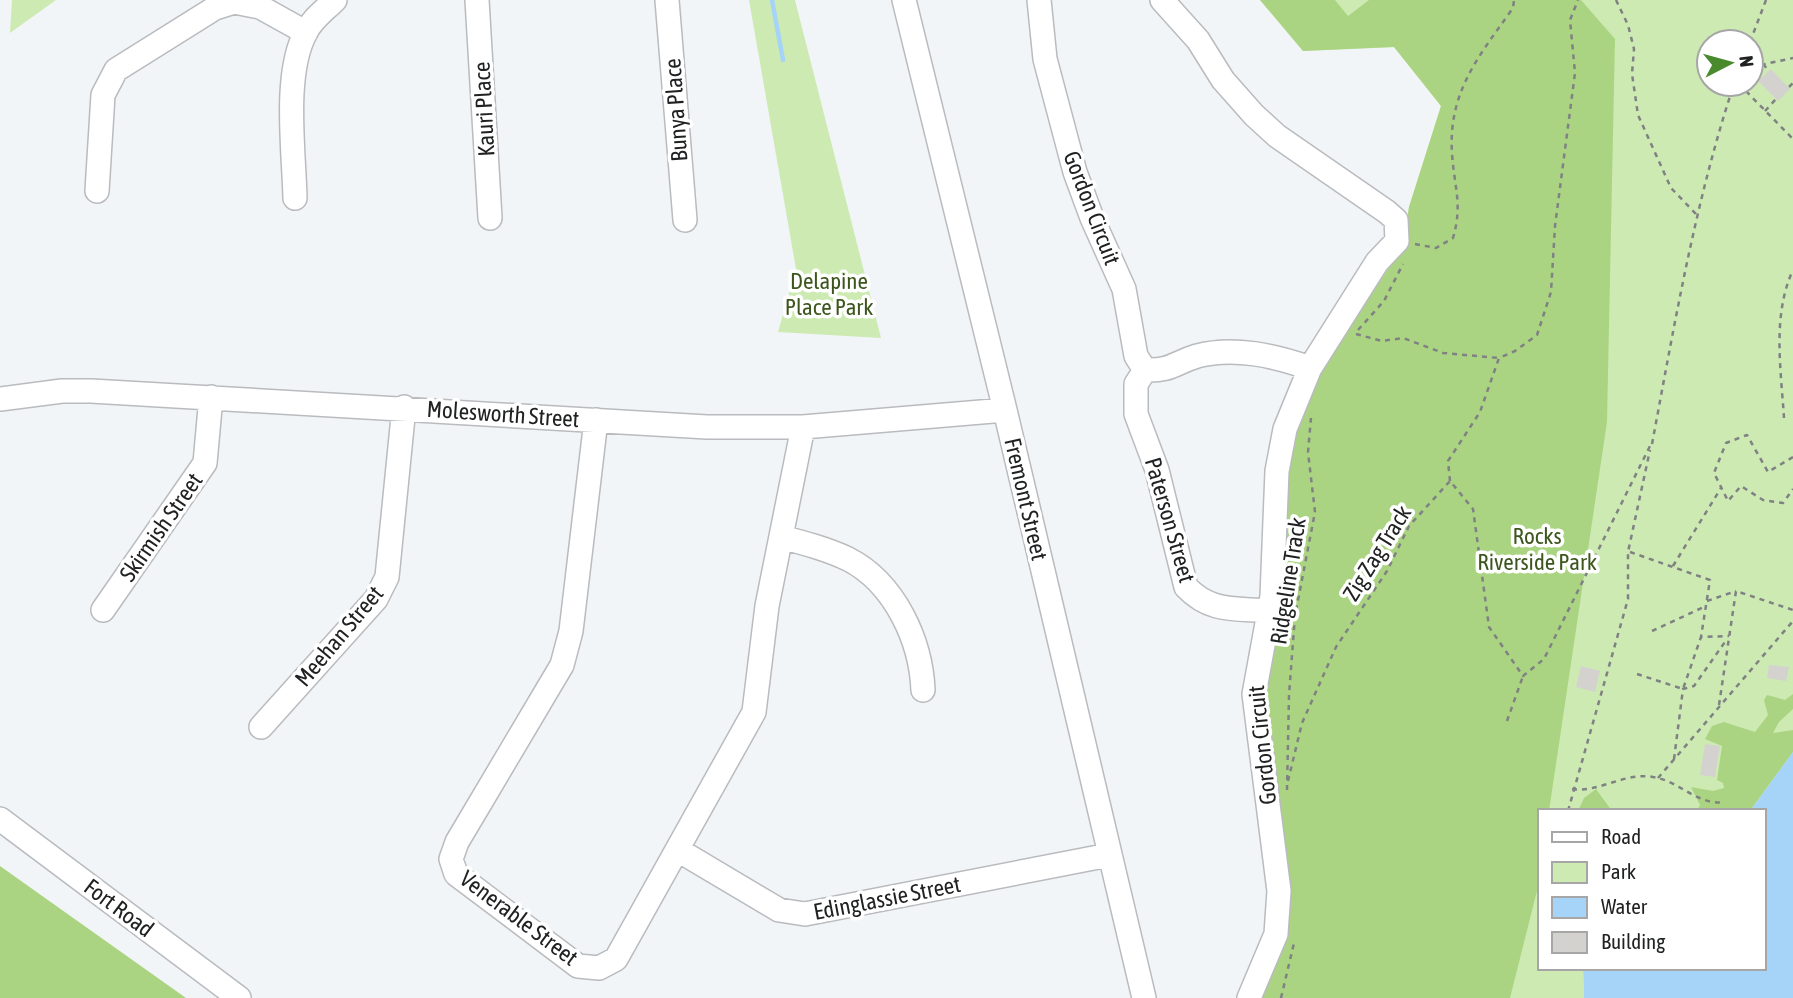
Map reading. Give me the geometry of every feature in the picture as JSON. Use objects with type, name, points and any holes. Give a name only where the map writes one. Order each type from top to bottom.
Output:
[{"type":"street","points":[[295,198],[293,79],[305,32],[335,0]]},
{"type":"street","name":"Kauri Place","points":[[477,0],[490,218]]},
{"type":"street","name":"Bunya Place","points":[[667,0],[685,220]]},
{"type":"street","name":"Fremont Street","points":[[904,0],[1006,410],[1144,998]]},
{"type":"street","name":"Gordon Circuit","points":[[1039,0],[1045,60],[1075,172],[1124,289],[1136,356],[1145,370]]},
{"type":"street","name":"Gordon Circuit","points":[[1162,0],[1198,40],[1223,80],[1254,116],[1395,219],[1398,241],[1377,262],[1310,368],[1285,429],[1278,471],[1269,611],[1254,694],[1279,891],[1278,915],[1276,934],[1250,998]]},
{"type":"street","points":[[97,191],[103,95],[116,70],[215,8],[234,2],[260,7],[305,32]]},
{"type":"street","points":[[1145,370],[1170,369],[1197,356],[1252,353],[1310,368]]},
{"type":"street","name":"Paterson Street","points":[[1145,370],[1136,384],[1136,414],[1157,470],[1186,587],[1199,600],[1212,607],[1269,611]]},
{"type":"street","name":"Molesworth Street","points":[[0,399],[62,391],[404,407],[707,427],[803,426],[1006,410]]},
{"type":"street","name":"Skirmish Street","points":[[103,610],[205,463],[211,397]]},
{"type":"street","name":"Meehan Street","points":[[261,727],[376,599],[387,577],[404,407]]},
{"type":"street","name":"Venerable Street","points":[[596,420],[571,631],[562,665],[457,842],[451,859],[456,874],[578,966],[598,968],[616,959],[754,712],[767,606],[803,426]]},
{"type":"street","points":[[781,537],[850,560],[883,587],[901,613],[922,662],[923,690]]},
{"type":"street","name":"Fort Road","points":[[0,819],[239,998]]},
{"type":"street","name":"Edinglassie Street","points":[[678,850],[779,910],[805,914],[1109,855]]},
{"type":"path","points":[[1413,244],[1436,248],[1453,238],[1460,215],[1452,153],[1456,100],[1468,71],[1513,8],[1514,0]]},
{"type":"path","points":[[1355,334],[1382,341],[1403,338],[1443,353],[1499,358],[1538,335],[1551,292],[1555,226],[1575,73],[1570,20],[1578,0]]},
{"type":"path","points":[[1616,0],[1628,25],[1634,49],[1632,74],[1638,115],[1671,188],[1696,214]]},
{"type":"path","points":[[1755,28],[1766,0]]},
{"type":"path","points":[[1765,64],[1793,58]]},
{"type":"path","points":[[1765,66],[1769,71]]},
{"type":"path","points":[[1789,87],[1793,83]]},
{"type":"path","points":[[1568,809],[1628,599],[1628,552],[1696,214],[1713,146],[1729,98]]},
{"type":"path","points":[[1753,98],[1793,139]]},
{"type":"path","points":[[1765,111],[1776,99]]},
{"type":"path","points":[[1348,342],[1384,300],[1408,255]]},
{"type":"path","points":[[1784,418],[1779,335],[1786,285],[1793,270]]},
{"type":"path","points":[[1499,358],[1480,412],[1448,461],[1450,481],[1473,509],[1489,627],[1523,676]]},
{"type":"path","name":"Ridgeline Track","points":[[1288,799],[1289,695],[1295,615],[1315,512],[1308,452],[1311,416]]},
{"type":"path","points":[[1793,457],[1768,471],[1747,435],[1726,443],[1714,473],[1728,501],[1741,486],[1763,500],[1783,503],[1793,489]]},
{"type":"path","points":[[1507,721],[1523,676],[1544,659],[1652,442]]},
{"type":"path","name":"Zig Zag Track","points":[[1287,786],[1303,723],[1336,647],[1387,571],[1409,526],[1450,481]]},
{"type":"path","points":[[1673,567],[1721,488]]},
{"type":"path","points":[[1628,552],[1710,580],[1701,637],[1683,689],[1674,760]]},
{"type":"path","points":[[1718,706],[1736,591]]},
{"type":"path","points":[[1652,631],[1736,591],[1793,610]]},
{"type":"path","points":[[1658,778],[1793,621]]},
{"type":"path","points":[[1701,637],[1729,636]]},
{"type":"path","points":[[1637,674],[1683,689],[1694,686],[1729,636]]},
{"type":"path","points":[[1572,789],[1585,791],[1630,776],[1658,778],[1681,786],[1705,802],[1725,802]]},
{"type":"path","points":[[1281,998],[1294,942]]},
{"type":"green space","points":[[12,0],[56,0],[10,33]]},
{"type":"green space","name":"Delapine Place Park","points":[[749,0],[795,0],[881,338],[778,332],[796,269]]},
{"type":"green space","name":"Rocks Riverside Park","points":[[1260,0],[1793,0],[1793,752],[1751,809],[1538,809],[1538,970],[1583,970],[1584,998],[1258,998],[1328,358],[1403,247],[1409,207],[1441,106],[1394,47],[1303,51]]},
{"type":"green space","name":"Rocks Riverside Park","points":[[1260,0],[1335,0],[1348,16],[1369,0],[1581,0],[1615,39],[1607,422],[1549,809],[1538,809],[1538,887],[1510,998],[1258,998],[1274,960],[1264,693],[1285,473],[1296,423],[1328,358],[1403,247],[1409,207],[1441,106],[1394,47],[1303,51]]},
{"type":"green space","points":[[1793,694],[1793,709],[1779,722],[1773,733],[1793,730],[1793,752],[1751,809],[1698,809],[1700,805],[1691,787],[1713,791],[1724,788],[1723,783],[1717,780],[1722,746],[1705,739],[1712,726],[1724,722],[1755,732],[1768,715],[1764,700],[1767,695],[1785,700]]},
{"type":"green space","points":[[1596,789],[1611,809],[1579,809],[1584,798]]},
{"type":"green space","points":[[0,866],[186,998],[0,998]]},
{"type":"water","points":[[1793,752],[1793,998],[1584,998],[1583,970],[1765,970],[1765,809],[1751,809]]},
{"type":"building","points":[[1771,69],[1790,89],[1778,101],[1765,88],[1765,75]]},
{"type":"building","points":[[1769,665],[1789,667],[1786,681],[1767,678]]},
{"type":"building","points":[[1581,666],[1600,671],[1595,692],[1576,687]]},
{"type":"building","points":[[1705,744],[1720,746],[1715,777],[1700,775]]},
{"type":"waterway","points":[[772,0],[783,60]]}]
